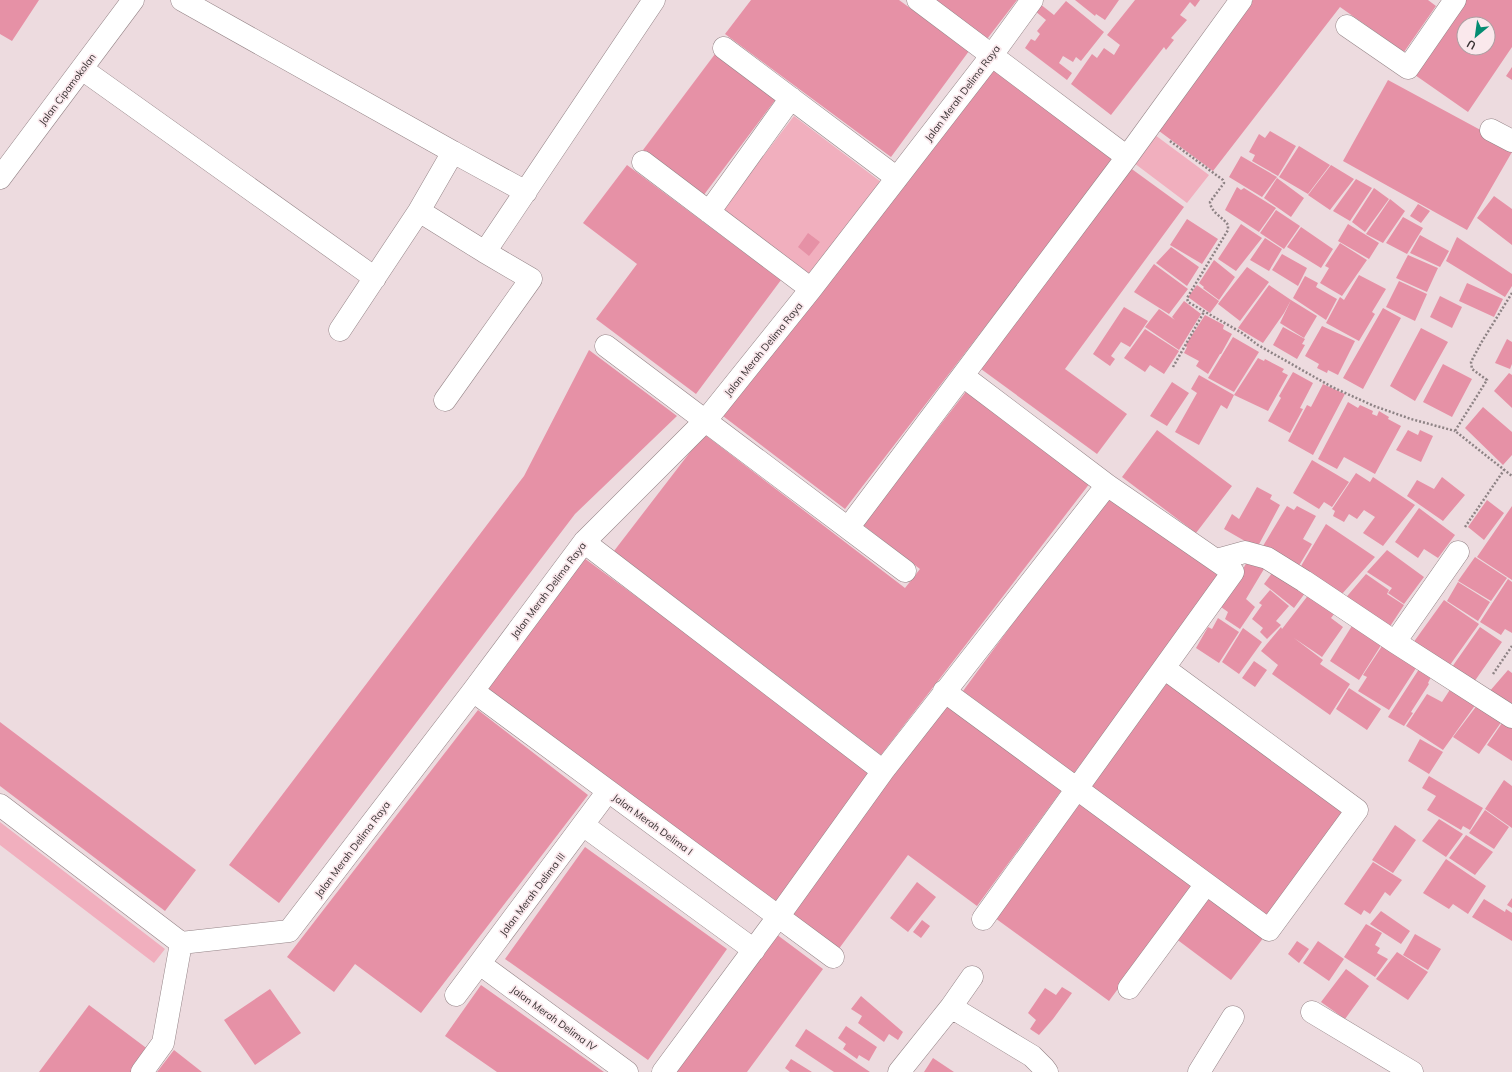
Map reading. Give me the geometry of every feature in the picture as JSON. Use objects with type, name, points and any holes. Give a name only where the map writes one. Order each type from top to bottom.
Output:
[{"type":"street","name":"Jalan Cipamokolan","points":[[0,178],[133,0]]},
{"type":"street","points":[[182,0],[526,192]]},
{"type":"street","points":[[485,252],[654,0]]},
{"type":"street","points":[[918,0],[1127,157]]},
{"type":"street","name":"Jalan Merah Delima Raya","points":[[181,943],[289,931],[473,691],[584,542],[706,420],[811,289],[992,55],[1032,0]]},
{"type":"street","points":[[848,528],[1127,157],[1241,0]]},
{"type":"street","points":[[1347,26],[1408,68],[1449,2]]},
{"type":"street","points":[[724,48],[897,178]]},
{"type":"street","points":[[82,69],[375,278]]},
{"type":"street","points":[[709,212],[791,98]]},
{"type":"street","points":[[1491,130],[1512,140]]},
{"type":"street","points":[[340,330],[419,211],[454,152]]},
{"type":"street","points":[[643,162],[811,289]]},
{"type":"street","points":[[419,211],[531,279],[445,400]]},
{"type":"street","points":[[606,346],[905,571]]},
{"type":"street","points":[[963,376],[1107,485],[1233,572],[982,919]]},
{"type":"street","points":[[663,1072],[754,950],[883,771],[944,691],[1107,485]]},
{"type":"street","points":[[584,542],[883,771]]},
{"type":"street","points":[[1216,560],[1245,552],[1267,558],[1512,717]]},
{"type":"street","points":[[1395,642],[1458,552]]},
{"type":"street","points":[[944,691],[1268,930],[1357,810],[1164,668]]},
{"type":"street","name":"Jalan Merah Delima I","points":[[473,691],[833,958]]},
{"type":"street","name":"Jalan Merah Delima III","points":[[456,995],[608,791]]},
{"type":"street","points":[[0,805],[181,943],[163,1043],[142,1072]]},
{"type":"street","points":[[583,825],[754,950]]},
{"type":"street","points":[[1129,988],[1206,884]]},
{"type":"street","name":"Jalan Merah Delima IV","points":[[480,964],[627,1072]]},
{"type":"street","points":[[899,1072],[951,1007],[972,978]]},
{"type":"street","points":[[951,1007],[1032,1056],[1047,1072]]},
{"type":"street","points":[[1312,1012],[1412,1072]]},
{"type":"street","points":[[1199,1072],[1233,1017]]},
{"type":"path","points":[[1149,126],[1223,180],[1224,183],[1210,202],[1214,212],[1225,220],[1228,225],[1228,230],[1187,298],[1188,302],[1242,333],[1258,346],[1332,387],[1374,406],[1411,419],[1455,431],[1512,476]]},
{"type":"path","points":[[1455,431],[1487,380],[1472,369],[1471,362],[1512,293]]},
{"type":"path","points":[[1173,367],[1204,312]]},
{"type":"path","points":[[1458,552],[1463,530],[1504,470]]},
{"type":"path","points":[[1479,696],[1512,646]]},
{"type":"shaded area","points":[[794,116],[881,182],[808,277],[721,211]]},
{"type":"shaded area","points":[[1155,135],[1209,175],[1187,203],[1134,163]]},
{"type":"shaded area","points":[[0,822],[165,949],[154,963],[0,845]]},
{"type":"building","points":[[0,0],[39,0],[12,41],[0,34]]},
{"type":"building","points":[[751,0],[899,0],[969,51],[891,157],[725,34]]},
{"type":"building","points":[[936,0],[1017,0],[987,39]]},
{"type":"building","points":[[1075,0],[1119,0],[1105,20],[1096,14],[1095,16]]},
{"type":"building","points":[[1135,0],[1200,0],[1195,7],[1190,2],[1180,15],[1187,20],[1171,38],[1174,40],[1166,50],[1164,47],[1111,115],[1071,84],[1092,54],[1097,58],[1104,48],[1114,55],[1120,45],[1107,35]]},
{"type":"building","points":[[1253,0],[1428,0],[1436,6],[1404,52],[1340,7],[1213,171],[1155,128]]},
{"type":"building","points":[[1466,0],[1512,0],[1512,47],[1468,112],[1415,75]]},
{"type":"building","points":[[1066,1],[1104,32],[1081,61],[1076,57],[1073,62],[1063,56],[1059,63],[1072,73],[1067,80],[1025,48],[1031,39],[1035,41],[1040,34],[1037,31],[1046,20],[1035,11],[1040,4],[1054,15]]},
{"type":"building","points":[[715,54],[776,99],[703,196],[643,150]]},
{"type":"building","points":[[992,65],[1115,158],[845,509],[723,416]]},
{"type":"building","points":[[1512,67],[1512,80],[1506,76]]},
{"type":"building","points":[[1388,80],[1512,147],[1512,152],[1467,230],[1343,161]]},
{"type":"building","points":[[1270,131],[1296,146],[1278,176],[1252,161],[1255,155],[1249,152],[1259,134],[1265,138]]},
{"type":"building","points":[[1299,146],[1330,165],[1308,194],[1279,177]]},
{"type":"building","points":[[1241,156],[1277,177],[1262,197],[1229,177]]},
{"type":"building","points":[[627,165],[781,280],[696,394],[596,319],[637,264],[583,223]]},
{"type":"building","points":[[1331,165],[1354,179],[1330,210],[1308,195]]},
{"type":"building","points":[[1129,167],[1184,207],[1065,369],[1127,414],[1097,454],[981,369]]},
{"type":"building","points":[[1277,178],[1304,198],[1291,217],[1264,198]]},
{"type":"building","points":[[1356,179],[1372,188],[1350,221],[1333,211]]},
{"type":"building","points":[[1237,187],[1241,190],[1244,188],[1276,208],[1259,232],[1225,210]]},
{"type":"building","points":[[1374,188],[1389,199],[1365,232],[1352,222]]},
{"type":"building","points":[[1494,196],[1512,209],[1512,245],[1477,218]]},
{"type":"building","points":[[1390,199],[1405,211],[1383,243],[1366,234]]},
{"type":"building","points":[[1418,204],[1430,211],[1421,223],[1410,216]]},
{"type":"building","points":[[1276,210],[1300,226],[1284,249],[1260,233]]},
{"type":"building","points":[[1403,217],[1423,228],[1407,254],[1386,243]]},
{"type":"building","points":[[1187,219],[1218,239],[1202,264],[1170,245]]},
{"type":"building","points":[[1241,224],[1262,238],[1236,271],[1218,259]]},
{"type":"building","points":[[1348,224],[1379,243],[1369,259],[1338,241]]},
{"type":"building","points":[[1301,227],[1333,249],[1321,268],[1287,247]]},
{"type":"building","points":[[808,233],[820,242],[809,256],[798,247]]},
{"type":"building","points":[[1420,235],[1449,251],[1440,267],[1410,253]]},
{"type":"building","points":[[1457,237],[1512,274],[1512,286],[1505,297],[1446,261]]},
{"type":"building","points":[[1265,238],[1282,249],[1269,271],[1250,260]]},
{"type":"building","points":[[1340,243],[1367,260],[1342,296],[1320,283],[1329,268],[1325,266]]},
{"type":"building","points":[[1171,247],[1199,267],[1187,286],[1156,263]]},
{"type":"building","points":[[1282,254],[1307,268],[1298,286],[1272,270]]},
{"type":"building","points":[[1408,255],[1438,268],[1427,292],[1396,278]]},
{"type":"building","points":[[1214,260],[1235,277],[1219,300],[1203,288],[1204,287],[1199,283]]},
{"type":"building","points":[[1154,264],[1188,289],[1169,314],[1134,292]]},
{"type":"building","points":[[1247,267],[1269,282],[1240,321],[1218,304]]},
{"type":"building","points":[[1359,275],[1386,289],[1372,312],[1375,314],[1359,341],[1326,323],[1340,297],[1344,300]]},
{"type":"building","points":[[1305,276],[1318,283],[1316,287],[1337,299],[1326,320],[1293,298]]},
{"type":"building","points":[[1399,281],[1427,294],[1415,321],[1386,307]]},
{"type":"building","points":[[1467,283],[1503,299],[1494,317],[1459,301]]},
{"type":"building","points":[[1197,285],[1219,301],[1210,313],[1188,297]]},
{"type":"building","points":[[1269,285],[1291,300],[1284,313],[1263,343],[1238,328]]},
{"type":"building","points":[[1440,296],[1462,307],[1452,328],[1430,317]]},
{"type":"building","points":[[1291,300],[1317,316],[1304,338],[1280,323]]},
{"type":"building","points":[[1184,301],[1201,314],[1179,350],[1145,327],[1159,309],[1175,320],[1172,317]]},
{"type":"building","points":[[1124,307],[1148,321],[1130,347],[1121,342],[1111,356],[1115,359],[1110,366],[1093,354]]},
{"type":"building","points":[[1383,308],[1401,318],[1363,389],[1343,378]]},
{"type":"building","points":[[1205,315],[1224,325],[1223,329],[1232,334],[1208,374],[1196,366],[1199,361],[1184,353],[1187,347],[1185,346]]},
{"type":"building","points":[[1322,326],[1355,341],[1338,375],[1328,370],[1327,373],[1317,368],[1319,364],[1305,356]]},
{"type":"building","points":[[1283,327],[1305,339],[1302,344],[1305,345],[1297,359],[1273,345]]},
{"type":"building","points":[[1421,328],[1448,342],[1415,401],[1390,386]]},
{"type":"building","points":[[1145,329],[1179,351],[1164,374],[1150,365],[1145,372],[1124,358]]},
{"type":"building","points":[[1233,337],[1259,352],[1234,392],[1208,378]]},
{"type":"building","points":[[1507,339],[1512,342],[1512,364],[1510,369],[1495,363]]},
{"type":"building","points":[[589,350],[677,416],[575,514],[279,903],[229,865],[524,476]]},
{"type":"building","points":[[1258,358],[1264,361],[1265,359],[1284,369],[1282,372],[1288,375],[1268,411],[1234,395]]},
{"type":"building","points":[[1443,364],[1472,379],[1452,417],[1423,402]]},
{"type":"building","points":[[1293,372],[1313,383],[1300,408],[1303,409],[1290,433],[1268,421],[1281,398],[1279,396]]},
{"type":"building","points":[[1509,373],[1512,375],[1512,408],[1494,391]]},
{"type":"building","points":[[1199,375],[1234,395],[1227,409],[1221,405],[1199,445],[1175,432],[1197,393],[1191,389]]},
{"type":"building","points":[[1172,382],[1189,393],[1167,426],[1150,416]]},
{"type":"building","points":[[1323,384],[1345,394],[1313,455],[1288,441],[1307,405],[1311,407]]},
{"type":"building","points":[[968,389],[1090,483],[881,755],[614,551],[704,434],[905,588],[920,569],[863,525]]},
{"type":"building","points":[[1348,402],[1358,408],[1360,405],[1373,411],[1372,414],[1377,416],[1379,411],[1389,417],[1388,419],[1401,426],[1375,474],[1344,457],[1337,469],[1318,459]]},
{"type":"building","points":[[1483,407],[1512,432],[1512,455],[1503,465],[1465,428]]},
{"type":"building","points":[[1157,430],[1232,486],[1196,533],[1122,477]]},
{"type":"building","points":[[1408,430],[1418,435],[1420,430],[1433,436],[1421,462],[1396,450]]},
{"type":"building","points":[[1312,460],[1349,482],[1332,507],[1324,502],[1319,509],[1293,493]]},
{"type":"building","points":[[1356,473],[1370,482],[1373,477],[1415,505],[1383,546],[1363,533],[1375,517],[1364,510],[1357,519],[1349,514],[1344,522],[1333,516],[1335,511],[1332,509]]},
{"type":"building","points":[[1442,477],[1465,495],[1443,521],[1407,496],[1417,480],[1434,489]]},
{"type":"building","points":[[1257,487],[1272,495],[1270,499],[1280,505],[1257,548],[1224,529],[1232,514],[1239,519]]},
{"type":"building","points":[[1108,494],[1220,577],[1074,773],[963,691]]},
{"type":"building","points":[[1487,500],[1504,513],[1484,540],[1468,527]]},
{"type":"building","points":[[1287,506],[1294,510],[1297,506],[1316,516],[1303,539],[1312,544],[1297,569],[1263,546]]},
{"type":"building","points":[[1512,506],[1512,580],[1477,557]]},
{"type":"building","points":[[1419,508],[1455,535],[1438,558],[1424,549],[1418,558],[1395,542]]},
{"type":"building","points":[[1326,524],[1375,557],[1342,594],[1301,566]]},
{"type":"building","points":[[1387,550],[1424,577],[1404,604],[1388,593],[1392,588],[1367,572]]},
{"type":"building","points":[[1251,555],[1267,564],[1246,599],[1255,607],[1240,629],[1225,619],[1228,612],[1221,607]]},
{"type":"building","points":[[1475,557],[1507,578],[1491,601],[1458,581]]},
{"type":"building","points":[[584,558],[874,772],[776,904],[486,690]]},
{"type":"building","points":[[1277,566],[1308,589],[1294,608],[1264,584]]},
{"type":"building","points":[[1366,574],[1389,590],[1387,594],[1404,605],[1387,631],[1343,601]]},
{"type":"building","points":[[1508,579],[1512,582],[1512,633],[1505,629],[1501,635],[1480,622]]},
{"type":"building","points":[[1458,582],[1490,602],[1478,621],[1447,601]]},
{"type":"building","points":[[1313,589],[1340,606],[1331,618],[1343,627],[1322,657],[1294,638],[1323,660],[1320,664],[1350,684],[1330,715],[1272,674],[1278,665],[1261,651],[1281,627],[1282,629]]},
{"type":"building","points":[[1270,590],[1289,606],[1276,621],[1281,625],[1267,639],[1260,632],[1263,628],[1252,619],[1262,605],[1259,603]]},
{"type":"building","points":[[1444,600],[1479,624],[1450,665],[1413,643]]},
{"type":"building","points":[[1218,618],[1239,632],[1219,663],[1196,648],[1208,627],[1212,629]]},
{"type":"building","points":[[1355,621],[1385,639],[1359,680],[1330,661]]},
{"type":"building","points":[[1480,627],[1502,642],[1474,682],[1452,667]]},
{"type":"building","points":[[1243,628],[1262,642],[1239,674],[1222,662]]},
{"type":"building","points":[[1382,646],[1420,662],[1389,710],[1358,691],[1367,677],[1363,675]]},
{"type":"building","points":[[1254,661],[1267,670],[1255,687],[1242,678]]},
{"type":"building","points":[[1421,666],[1433,673],[1428,683],[1429,684],[1404,726],[1388,717]]},
{"type":"building","points":[[1508,670],[1512,673],[1512,709],[1489,692]]},
{"type":"building","points":[[1169,680],[1346,810],[1267,917],[1090,787]]},
{"type":"building","points":[[1349,688],[1381,709],[1367,730],[1336,709]]},
{"type":"building","points":[[1451,688],[1476,704],[1443,750],[1406,726],[1427,694],[1442,702]]},
{"type":"building","points":[[947,700],[1064,787],[977,906],[908,855],[838,950],[789,913]]},
{"type":"building","points":[[1478,704],[1502,721],[1479,754],[1453,737]]},
{"type":"building","points":[[478,710],[588,795],[421,1013],[355,964],[334,992],[287,957]]},
{"type":"building","points":[[1504,720],[1512,725],[1512,761],[1487,745]]},
{"type":"building","points":[[0,722],[196,870],[165,911],[0,786]]},
{"type":"building","points":[[1420,739],[1443,752],[1429,774],[1408,761]]},
{"type":"building","points":[[1429,776],[1483,808],[1470,830],[1463,826],[1461,830],[1427,810],[1436,796],[1422,788]]},
{"type":"building","points":[[1504,780],[1512,786],[1512,828],[1485,809]]},
{"type":"building","points":[[1082,801],[1195,884],[1109,1001],[995,918]]},
{"type":"building","points":[[1485,810],[1509,827],[1494,849],[1469,833]]},
{"type":"building","points":[[1439,819],[1463,834],[1446,857],[1422,841]]},
{"type":"building","points":[[1395,825],[1416,840],[1393,873],[1372,860]]},
{"type":"building","points":[[1466,835],[1493,852],[1475,875],[1449,858]]},
{"type":"building","points":[[585,847],[727,949],[648,1060],[505,959]]},
{"type":"building","points":[[1446,859],[1486,886],[1468,914],[1453,904],[1449,909],[1423,893]]},
{"type":"building","points":[[1373,862],[1402,880],[1390,896],[1385,892],[1370,914],[1364,910],[1361,915],[1344,904]]},
{"type":"building","points":[[917,882],[936,897],[908,932],[890,918]]},
{"type":"building","points":[[1207,894],[1264,937],[1231,980],[1175,938]]},
{"type":"building","points":[[1512,898],[1512,908],[1507,905]]},
{"type":"building","points":[[1484,899],[1505,912],[1506,909],[1512,913],[1512,941],[1472,917]]},
{"type":"building","points":[[1381,911],[1410,931],[1401,944],[1370,924]]},
{"type":"building","points":[[922,920],[930,926],[921,938],[913,932]]},
{"type":"building","points":[[1366,924],[1382,933],[1375,945],[1380,948],[1377,953],[1388,959],[1375,977],[1344,957]]},
{"type":"building","points":[[776,934],[823,969],[747,1072],[674,1072]]},
{"type":"building","points":[[1415,934],[1441,949],[1428,970],[1403,955]]},
{"type":"building","points":[[1297,941],[1309,949],[1299,963],[1288,954]]},
{"type":"building","points":[[1318,941],[1344,959],[1329,981],[1303,963]]},
{"type":"building","points":[[1397,952],[1428,972],[1408,1000],[1376,979]]},
{"type":"building","points":[[1346,969],[1369,986],[1345,1019],[1321,1002]]},
{"type":"building","points":[[481,985],[604,1072],[497,1072],[445,1036]]},
{"type":"building","points":[[1062,987],[1072,993],[1039,1035],[1030,1029],[1036,1020],[1028,1013],[1045,988],[1056,995]]},
{"type":"building","points":[[270,989],[301,1033],[255,1065],[224,1020]]},
{"type":"building","points":[[861,996],[903,1032],[898,1040],[889,1034],[884,1042],[858,1023],[862,1016],[851,1009]]},
{"type":"building","points":[[89,1005],[149,1050],[133,1072],[39,1072]]},
{"type":"building","points":[[846,1026],[877,1047],[869,1061],[859,1055],[857,1059],[843,1049],[846,1044],[838,1038]]},
{"type":"building","points":[[806,1029],[870,1072],[834,1072],[795,1046]]},
{"type":"building","points":[[174,1050],[202,1072],[157,1072]]},
{"type":"building","points":[[933,1058],[954,1072],[924,1072]]},
{"type":"building","points":[[791,1059],[812,1072],[790,1072],[785,1068]]}]
